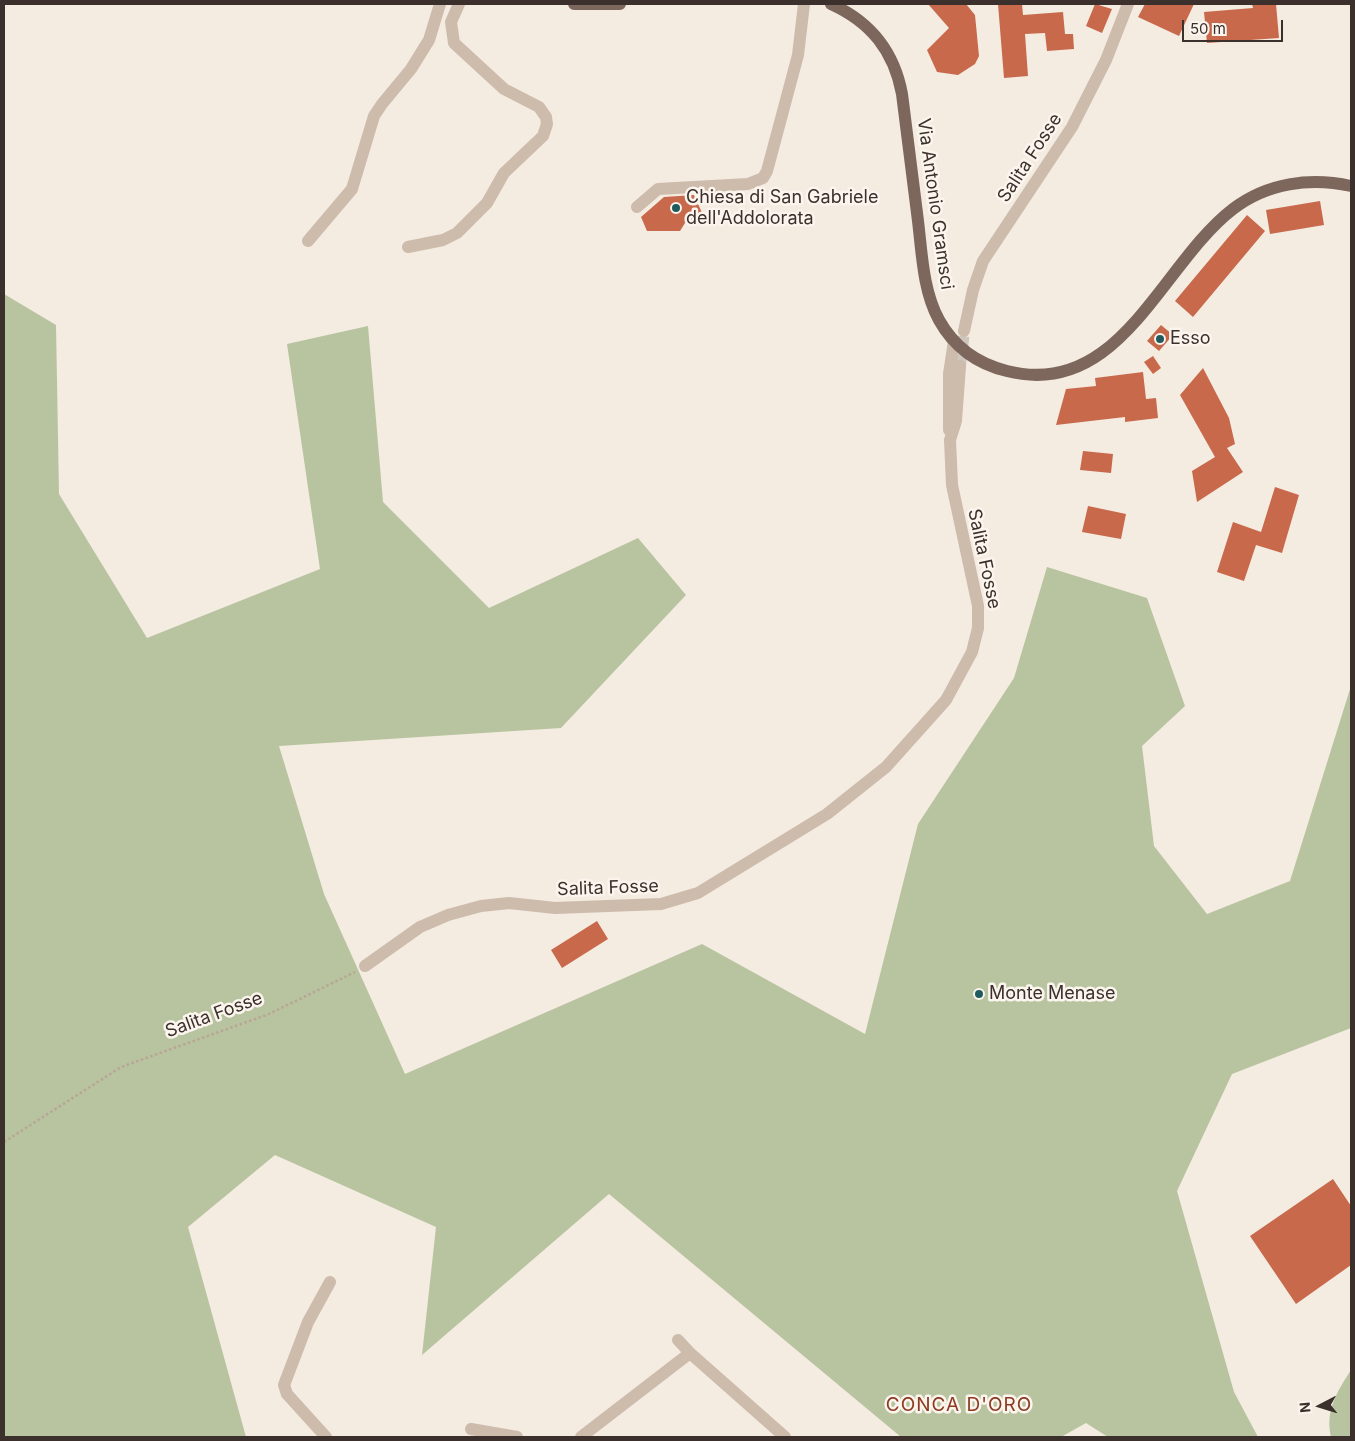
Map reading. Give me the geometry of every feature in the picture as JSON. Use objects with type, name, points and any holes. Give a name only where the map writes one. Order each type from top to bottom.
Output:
[{"type":"main road","points":[[574,4],[620,4]]},
{"type":"main road","name":"Via Antonio Gramsci","points":[[831,4],[867,25],[883,43],[895,67],[902,94],[926,282],[939,320],[954,340],[976,359],[1013,373],[1047,374],[1080,366],[1113,345],[1214,227],[1242,203],[1266,191],[1292,184],[1319,182],[1351,186]]},
{"type":"street","points":[[308,241],[352,189],[374,116],[411,68],[429,40],[440,4]]},
{"type":"street","points":[[408,247],[443,240],[456,233],[488,203],[504,173],[542,136],[547,124],[546,117],[539,107],[504,89],[454,43],[451,22],[459,4]]},
{"type":"street","points":[[637,207],[658,189],[748,184],[763,178],[767,171],[798,55],[804,4]]},
{"type":"street","name":"Salita Fosse","points":[[964,331],[973,290],[983,261],[1072,127],[1106,60],[1128,4]]},
{"type":"street","points":[[950,440],[948,397],[954,340]]},
{"type":"street","name":"Salita Fosse","points":[[365,966],[420,927],[448,915],[480,906],[509,903],[555,908],[661,904],[685,898],[827,814],[886,767],[946,700],[976,641],[978,606],[955,507],[952,485],[950,440],[957,413],[960,366]]},
{"type":"street","points":[[326,1437],[287,1394],[284,1385],[308,1322],[330,1282]]},
{"type":"street","points":[[678,1340],[690,1353],[785,1437]]},
{"type":"street","points":[[581,1437],[690,1353]]},
{"type":"street","points":[[471,1430],[517,1437]]},
{"type":"path","name":"Salita Fosse","points":[[4,1142],[121,1067],[269,1014],[365,966]]},
{"type":"green space","points":[[4,294],[56,325],[59,494],[147,638],[320,569],[287,344],[368,326],[383,502],[489,608],[638,538],[686,595],[561,728],[279,746],[324,894],[405,1074],[702,944],[865,1034],[918,824],[1014,678],[1047,567],[1147,598],[1185,706],[1142,746],[1154,846],[1207,914],[1290,881],[1351,686],[1351,1028],[1232,1074],[1177,1191],[1234,1392],[1258,1437],[1108,1437],[1086,1423],[1061,1437],[901,1437],[609,1194],[422,1355],[436,1227],[275,1155],[188,1227],[246,1437],[4,1437]]},
{"type":"green space","points":[[1351,1370],[1351,1437],[1331,1437],[1331,1410],[1337,1394]]},
{"type":"building","points":[[928,4],[966,4],[975,15],[979,56],[975,64],[958,75],[937,72],[927,50],[949,28]]},
{"type":"building","points":[[998,4],[1022,4],[1023,15],[1063,12],[1065,34],[1073,34],[1074,49],[1047,51],[1045,33],[1025,34],[1028,76],[1004,78]]},
{"type":"building","points":[[1095,4],[1112,9],[1102,33],[1086,26]]},
{"type":"building","points":[[1145,4],[1194,4],[1179,36],[1138,17]]},
{"type":"building","points":[[1252,4],[1276,4],[1279,38],[1207,43],[1204,12],[1253,8]]},
{"type":"building","name":"Chiesa di San Gabriele dell'Addolorata","points":[[694,195],[703,215],[685,223],[680,231],[647,231],[641,217],[664,197]]},
{"type":"building","points":[[1320,201],[1324,225],[1270,234],[1266,210]]},
{"type":"building","points":[[1247,215],[1265,231],[1193,317],[1175,301]]},
{"type":"building","points":[[1161,325],[1173,335],[1159,351],[1147,341]]},
{"type":"building","points":[[1153,356],[1161,368],[1153,374],[1144,362]]},
{"type":"building","points":[[1203,368],[1229,418],[1235,444],[1227,448],[1243,472],[1197,502],[1192,471],[1215,457],[1180,395]]},
{"type":"building","points":[[1143,372],[1146,399],[1156,398],[1158,418],[1125,422],[1125,417],[1056,425],[1066,389],[1096,386],[1095,378]]},
{"type":"building","points":[[1083,451],[1113,454],[1111,473],[1080,470]]},
{"type":"building","points":[[1275,487],[1299,495],[1282,553],[1256,545],[1244,581],[1217,572],[1233,522],[1261,532]]},
{"type":"building","points":[[1088,506],[1126,514],[1121,539],[1082,532]]},
{"type":"building","points":[[597,921],[608,939],[562,968],[551,950]]},
{"type":"building","points":[[1333,1179],[1351,1206],[1351,1265],[1296,1304],[1250,1236]]},
{"type":"tunnel","points":[[960,366],[964,331]]},
{"type":"place","name":"Chiesa di San Gabriele dell'Addolorata","points":[[676,208]]},
{"type":"place","name":"Esso","points":[[1160,339]]},
{"type":"place","name":"Monte Menase","points":[[979,994]]},
{"type":"district","name":"CONCA D'ORO","points":[[959,1405]]}]
